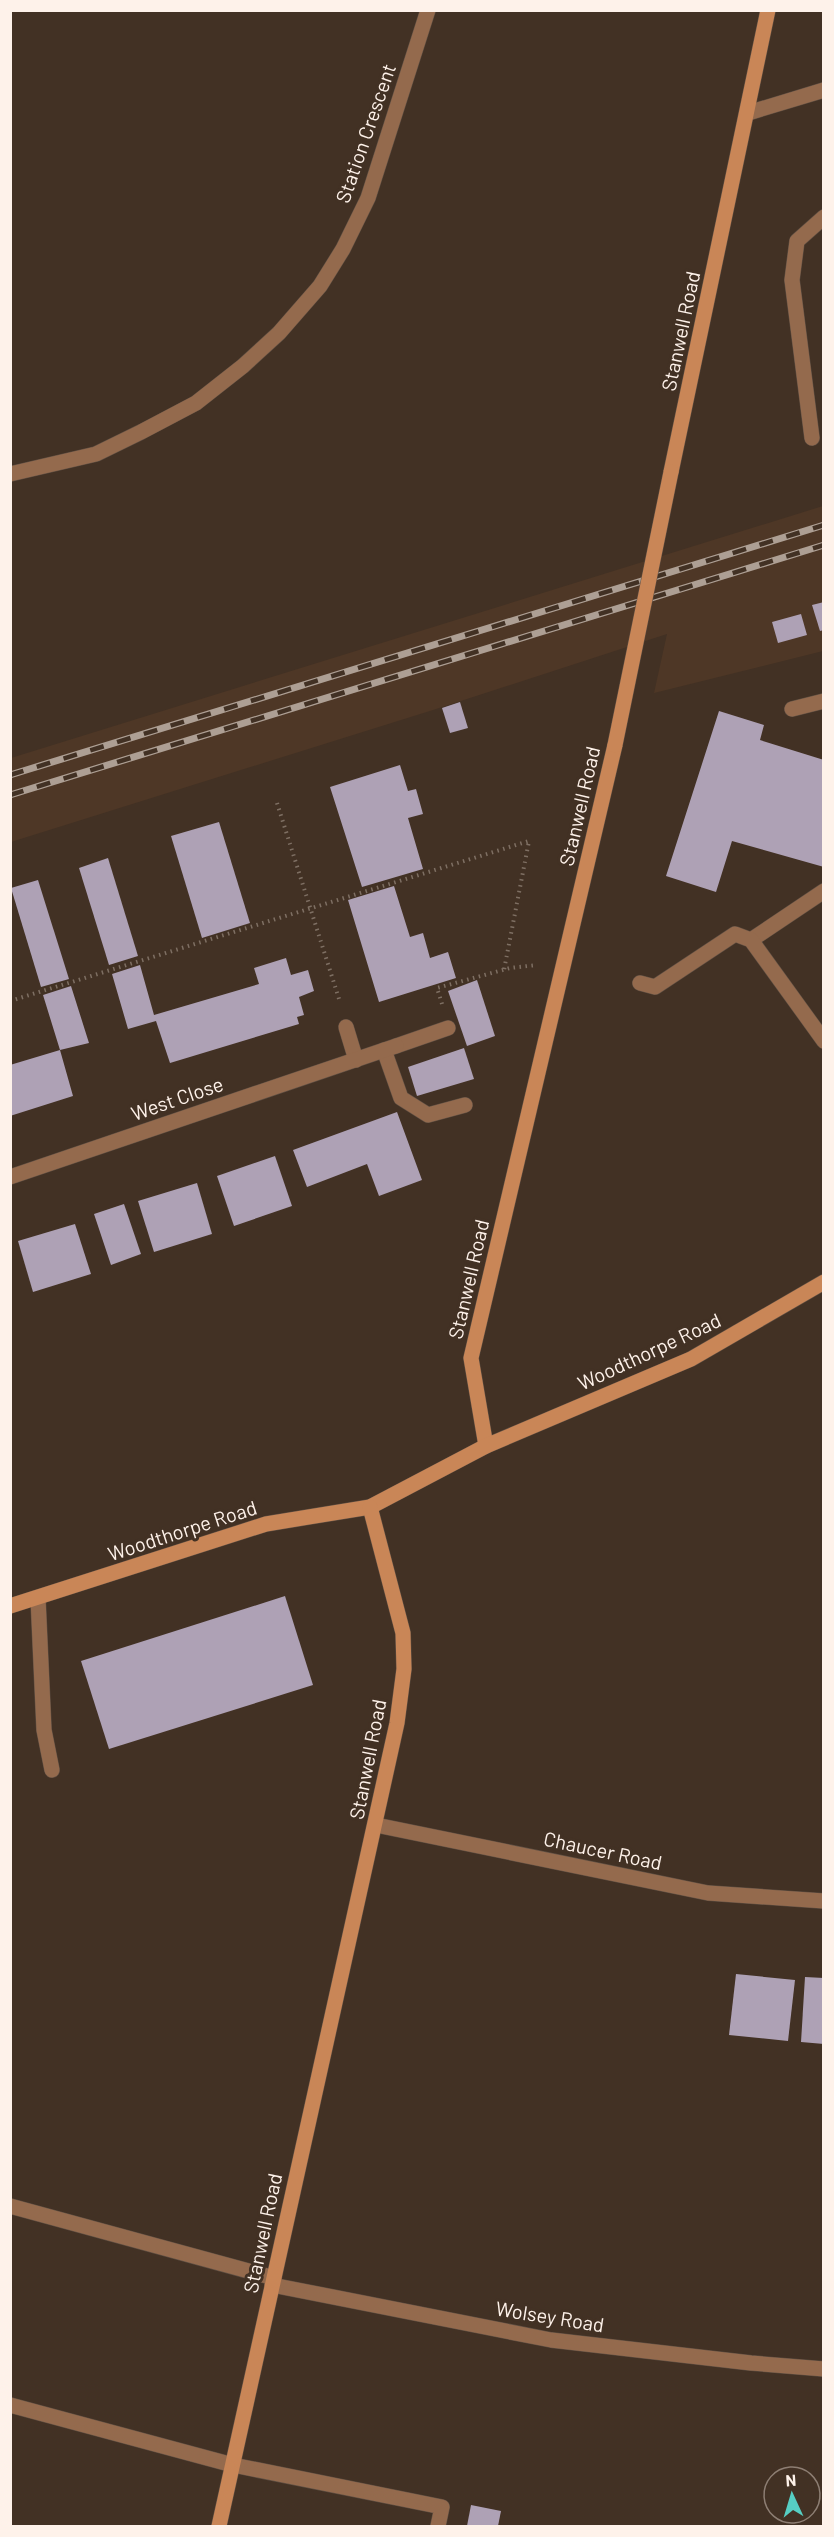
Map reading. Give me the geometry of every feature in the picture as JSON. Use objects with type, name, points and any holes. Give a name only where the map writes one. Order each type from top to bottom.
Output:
[{"type":"street","name":"Station Crescent","points":[[10,474],[96,454],[141,432],[196,403],[243,366],[279,333],[320,286],[343,249],[368,198],[428,10]]},
{"type":"street","name":"Stanwell Road","points":[[486,1446],[471,1358],[615,745],[768,10]]},
{"type":"street","points":[[748,113],[824,90]]},
{"type":"street","points":[[812,438],[792,280],[797,241],[824,218]]},
{"type":"street","points":[[792,709],[824,701]]},
{"type":"street","points":[[751,940],[824,891]]},
{"type":"street","points":[[640,983],[655,987],[735,934],[751,940],[824,1041]]},
{"type":"street","points":[[346,1027],[356,1060]]},
{"type":"street","name":"West Close","points":[[10,1177],[448,1028]]},
{"type":"street","points":[[390,1048],[401,1098],[428,1115],[465,1105]]},
{"type":"street","name":"Woodthorpe Road","points":[[486,1446],[691,1359],[824,1282]]},
{"type":"street","points":[[370,1507],[486,1446]]},
{"type":"street","name":"Stanwell Road","points":[[219,2526],[397,1723],[404,1669],[403,1633],[370,1507]]},
{"type":"street","name":"Woodthorpe Road","points":[[10,1606],[266,1524],[370,1507]]},
{"type":"street","points":[[38,1598],[44,1730],[52,1770]]},
{"type":"street","name":"Chaucer Road","points":[[376,1825],[708,1893],[824,1901]]},
{"type":"street","name":"Wolsey Road","points":[[10,2206],[273,2282],[551,2340],[824,2369]]},
{"type":"street","points":[[10,2405],[233,2465],[442,2507],[438,2526]]},
{"type":"path","points":[[277,803],[346,1027]]},
{"type":"path","points":[[10,1001],[529,841],[504,970]]},
{"type":"path","points":[[448,1028],[437,988],[504,970],[538,964]]},
{"type":"shaded area","points":[[823,506],[823,651],[654,693],[667,634],[11,842],[11,758]]},
{"type":"building","points":[[824,602],[824,630],[820,631],[812,605]]},
{"type":"building","points":[[801,614],[807,635],[778,643],[772,622]]},
{"type":"building","points":[[460,702],[468,728],[450,733],[442,708]]},
{"type":"building","points":[[719,711],[764,725],[760,740],[824,760],[824,867],[732,841],[716,892],[666,876]]},
{"type":"building","points":[[400,765],[408,791],[416,789],[423,814],[408,818],[423,869],[362,887],[330,787]]},
{"type":"building","points":[[219,822],[250,923],[202,938],[171,836]]},
{"type":"building","points":[[108,858],[138,956],[109,965],[79,868]]},
{"type":"building","points":[[38,880],[69,979],[41,987],[11,888]]},
{"type":"building","points":[[394,886],[410,937],[423,933],[430,958],[448,952],[456,978],[379,1002],[348,900]]},
{"type":"building","points":[[286,958],[291,975],[308,970],[314,991],[299,997],[304,1015],[297,1017],[299,1024],[170,1063],[156,1021],[128,1029],[112,974],[140,965],[154,1015],[259,984],[254,968]]},
{"type":"building","points":[[477,980],[495,1036],[467,1046],[448,991]]},
{"type":"building","points":[[71,986],[89,1043],[60,1050],[43,995]]},
{"type":"building","points":[[464,1048],[474,1079],[417,1096],[408,1067]]},
{"type":"building","points":[[60,1050],[73,1096],[10,1116],[10,1065]]},
{"type":"building","points":[[397,1112],[422,1180],[379,1196],[367,1164],[307,1187],[293,1150]]},
{"type":"building","points":[[275,1156],[292,1206],[234,1226],[217,1176]]},
{"type":"building","points":[[197,1183],[212,1234],[154,1252],[138,1201]]},
{"type":"building","points":[[124,1204],[141,1254],[111,1265],[94,1214]]},
{"type":"building","points":[[75,1224],[91,1274],[33,1292],[18,1241]]},
{"type":"building","points":[[285,1596],[313,1685],[109,1749],[81,1661]]},
{"type":"building","points":[[736,1974],[795,1980],[788,2041],[729,2035]]},
{"type":"building","points":[[805,1977],[824,1978],[824,2044],[801,2042]]},
{"type":"building","points":[[471,2505],[501,2511],[498,2526],[467,2526]]},
{"type":"railway","points":[[10,775],[824,525]]},
{"type":"railway","points":[[10,795],[824,545]]}]
